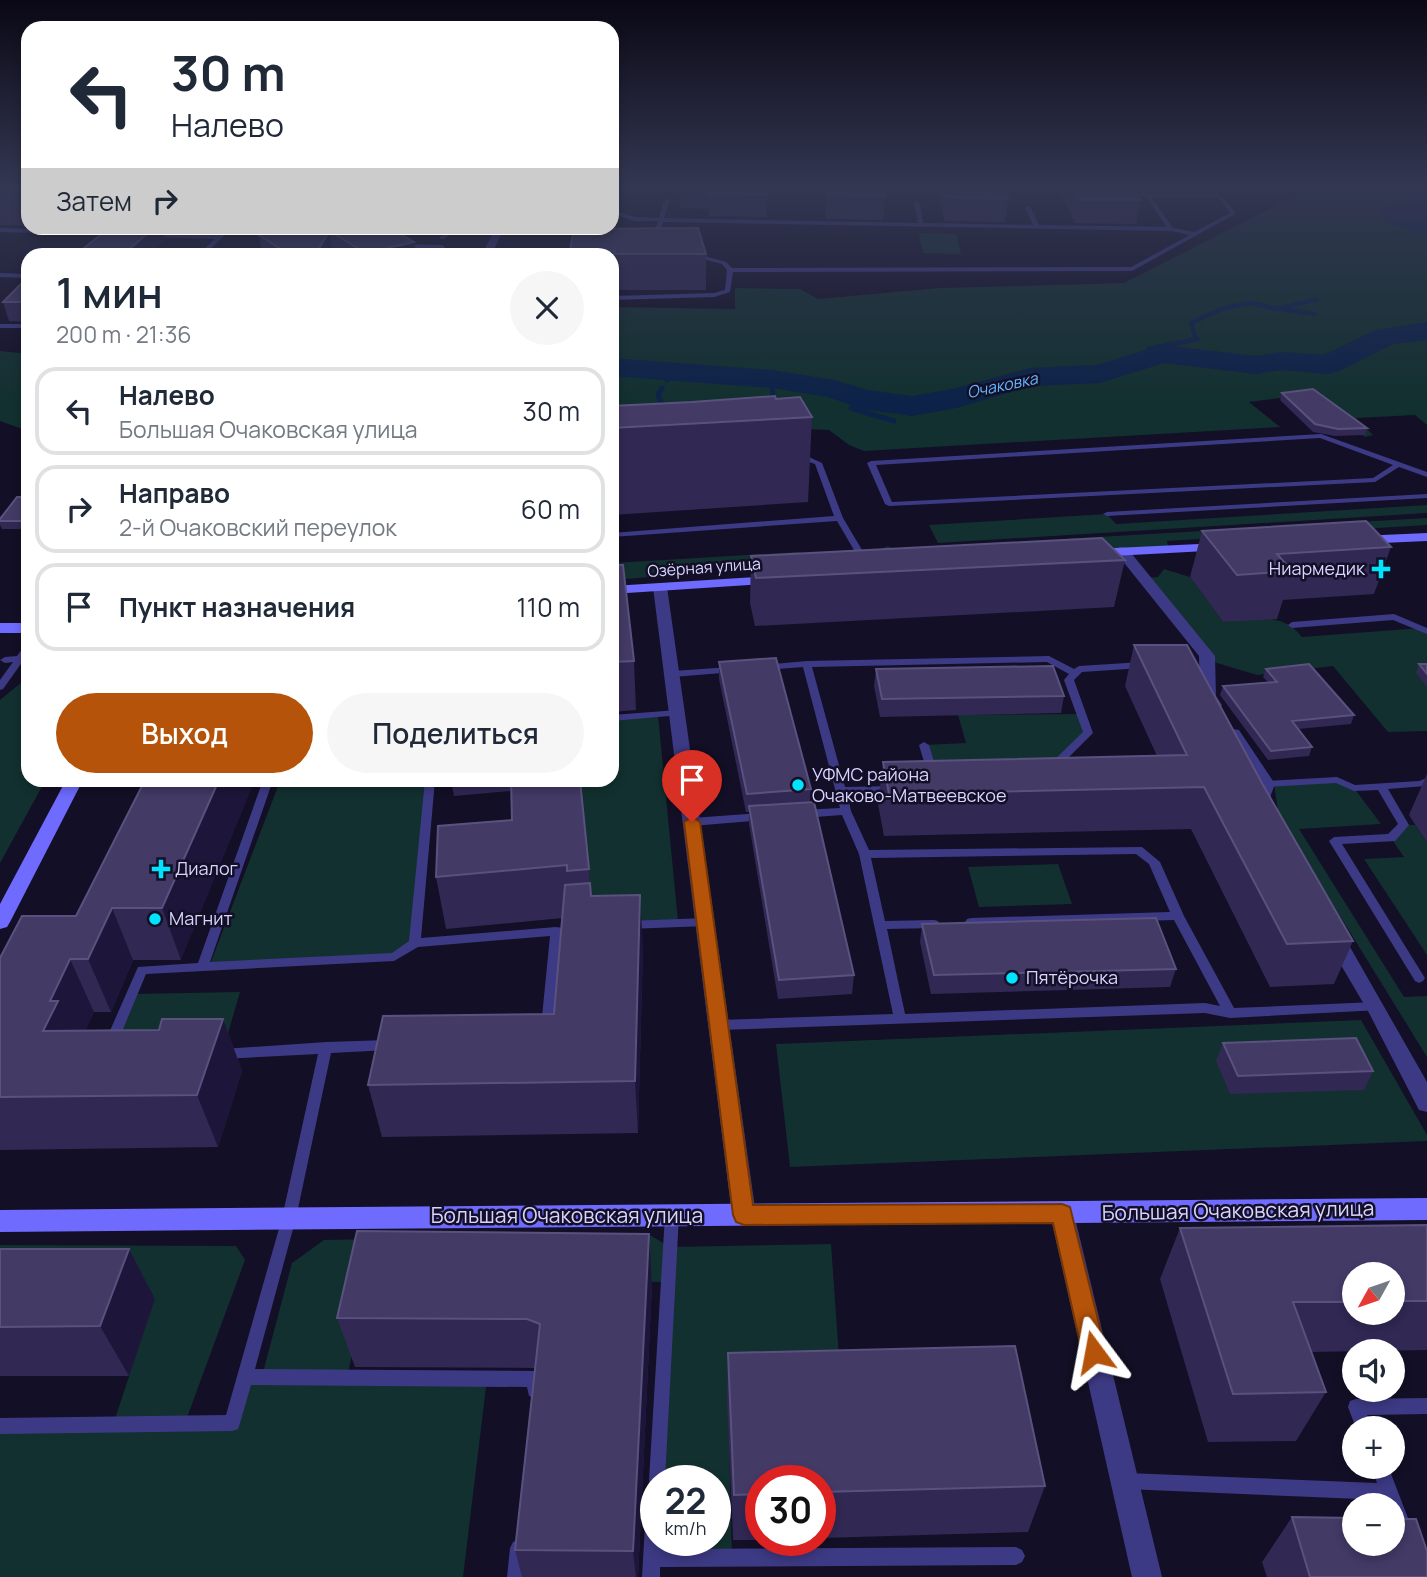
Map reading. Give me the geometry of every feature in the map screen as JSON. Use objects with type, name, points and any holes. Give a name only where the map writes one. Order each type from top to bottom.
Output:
[{"type":"street","points":[[1344,541],[1427,537]]},
{"type":"street","points":[[1073,555],[1233,546]]},
{"type":"street","points":[[1122,551],[1207,656],[1203,664],[1208,696],[1266,784],[1256,807],[1270,830]]},
{"type":"street","name":"Озёрная улица","points":[[619,590],[787,579]]},
{"type":"street","points":[[660,587],[744,1215]]},
{"type":"street","points":[[0,628],[21,628]]},
{"type":"street","points":[[0,922],[71,787]]},
{"type":"street","points":[[1327,924],[1376,1007],[1427,1103]]},
{"type":"street","name":"Большая Очаковская улица","points":[[0,1221],[1427,1209]]},
{"type":"street","points":[[1062,1214],[1147,1577]]},
{"type":"lane","points":[[710,259],[723,263],[730,270],[1132,269],[1151,259]]},
{"type":"lane","points":[[619,298],[714,295],[728,291],[730,270]]},
{"type":"lane","points":[[0,275],[21,276]]},
{"type":"lane","points":[[0,326],[21,326]]},
{"type":"lane","points":[[1398,465],[1375,480],[889,504],[872,463],[1321,436],[1427,475]]},
{"type":"lane","points":[[787,454],[805,456],[818,463],[839,518],[868,571]]},
{"type":"lane","points":[[1107,514],[1427,496]]},
{"type":"lane","points":[[619,534],[839,518]]},
{"type":"lane","points":[[1293,625],[1394,617],[1427,631]]},
{"type":"lane","points":[[5,660],[20,659]]},
{"type":"lane","points":[[0,687],[20,659]]},
{"type":"lane","points":[[753,668],[807,664],[1049,659],[1075,673]]},
{"type":"lane","points":[[807,664],[845,811],[864,854],[900,1019]]},
{"type":"lane","points":[[1043,777],[1088,733],[1069,680],[1075,673],[1079,669],[1154,664]]},
{"type":"lane","points":[[673,674],[740,669]]},
{"type":"lane","points":[[619,717],[678,713]]},
{"type":"lane","points":[[924,744],[937,788]]},
{"type":"lane","points":[[1266,784],[1338,780],[1354,788],[1421,784],[1427,780]]},
{"type":"lane","points":[[202,968],[266,787]]},
{"type":"lane","points":[[415,943],[429,787]]},
{"type":"lane","points":[[1381,787],[1404,825],[1391,838],[1334,841],[1419,978]]},
{"type":"lane","points":[[840,790],[909,788]]},
{"type":"lane","points":[[790,815],[845,811]]},
{"type":"lane","points":[[692,822],[776,816]]},
{"type":"lane","points":[[864,854],[1138,850],[1154,862],[1178,916],[1230,1013]]},
{"type":"lane","points":[[962,923],[1178,916]]},
{"type":"lane","points":[[617,926],[678,921],[706,922]]},
{"type":"lane","points":[[881,925],[948,923]]},
{"type":"lane","points":[[104,1057],[142,970],[394,957],[415,943],[562,931],[545,1040]]},
{"type":"lane","points":[[719,1025],[1205,1008],[1230,1013],[1376,1007]]},
{"type":"lane","points":[[209,1055],[408,1044]]},
{"type":"lane","points":[[0,1426],[232,1423],[289,1218],[326,1047]]},
{"type":"lane","points":[[658,1465],[672,1214]]},
{"type":"lane","points":[[245,1377],[536,1379],[533,1405]]},
{"type":"lane","points":[[1359,1416],[1356,1407],[1427,1406]]},
{"type":"lane","points":[[1384,1479],[1412,1550]]},
{"type":"lane","points":[[1124,1481],[1389,1492]]},
{"type":"lane","points":[[516,1577],[520,1537]]},
{"type":"lane","points":[[652,1568],[1016,1556]]},
{"type":"green space","points":[[1172,259],[1427,259],[1427,425],[1415,415],[1356,418],[1373,435],[1365,437],[1312,394],[1249,402],[1280,427],[864,451],[849,445],[829,430],[619,421],[619,307],[735,309],[735,288],[800,289],[818,299],[940,288],[1124,283]]},
{"type":"green space","points":[[0,351],[21,353],[21,428],[0,421]]},
{"type":"green space","points":[[1427,505],[1427,513],[938,543],[929,525],[1107,514],[1116,524]]},
{"type":"green space","points":[[1427,518],[1427,525],[1167,541],[1168,546],[1088,551],[873,552],[888,546],[893,549]]},
{"type":"green space","points":[[799,552],[805,562],[663,569],[663,576],[619,580],[619,563]]},
{"type":"green space","points":[[1164,569],[1190,577],[1223,622],[1276,620],[1285,623],[1302,637],[1421,628],[1427,631],[1427,731],[1388,732],[1333,666],[1257,675],[1207,660],[1146,578],[1158,577]]},
{"type":"green space","points":[[21,683],[21,787],[42,787],[0,863],[0,700]]},
{"type":"green space","points":[[1081,714],[1088,733],[1034,786],[937,788],[924,745],[966,743],[958,715]]},
{"type":"green space","points":[[658,715],[678,921],[593,928],[580,787],[619,787],[619,718]]},
{"type":"green space","points":[[1337,780],[1354,788],[1381,824],[1299,829],[1404,997],[1427,996],[1427,1057],[1279,817],[1274,784]]},
{"type":"green space","points":[[278,787],[428,787],[415,943],[394,957],[209,967]]},
{"type":"green space","points":[[1404,825],[1415,825],[1427,843],[1427,955],[1364,859],[1404,857],[1391,838]]},
{"type":"green space","points":[[1058,864],[1072,904],[979,907],[968,867]]},
{"type":"green space","points":[[240,992],[222,1054],[104,1057],[131,994]]},
{"type":"green space","points":[[1361,1020],[1427,1135],[1427,1141],[790,1167],[776,1044]]},
{"type":"green space","points":[[648,1234],[670,1247],[831,1244],[842,1399],[728,1402],[730,1465],[658,1465],[667,1282],[369,1279],[347,1377],[487,1379],[463,1577],[0,1577],[0,1426],[113,1425],[154,1300],[0,1300],[0,1245],[236,1246],[245,1260],[185,1423],[232,1423],[245,1377],[262,1376],[292,1263],[324,1240]]},
{"type":"green space","points":[[731,1519],[732,1558],[653,1558],[731,1556]]},
{"type":"building","points":[[21,284],[21,302],[3,302]]},
{"type":"building","points":[[1313,389],[1367,428],[1338,429],[1315,424],[1282,393]]},
{"type":"building","points":[[775,396],[776,399],[800,397],[812,417],[619,428],[619,406]]},
{"type":"building","points":[[17,497],[21,497],[21,521],[0,519]]},
{"type":"building","points":[[1366,521],[1391,547],[1277,554],[1292,571],[1237,575],[1202,531]]},
{"type":"building","points":[[1102,538],[1125,560],[756,578],[751,556]]},
{"type":"building","points":[[619,565],[623,565],[634,661],[619,662]]},
{"type":"building","points":[[1134,645],[1187,645],[1263,785],[1353,941],[1287,944],[1204,787],[889,794],[883,762],[1187,755]]},
{"type":"building","points":[[776,658],[811,789],[747,794],[719,662]]},
{"type":"building","points":[[1309,664],[1354,715],[1292,721],[1312,747],[1271,751],[1223,686],[1277,682],[1266,669]]},
{"type":"building","points":[[1419,664],[1427,664],[1427,674]]},
{"type":"building","points":[[1053,666],[1064,696],[882,699],[876,669]]},
{"type":"building","points":[[141,787],[216,787],[162,908],[112,908],[88,959],[70,959],[50,1001],[58,1001],[43,1031],[159,1030],[162,1019],[223,1019],[197,1095],[0,1097],[0,958],[22,916],[76,916]]},
{"type":"building","points":[[511,787],[581,787],[589,869],[567,871],[567,865],[436,877],[438,826],[512,820]]},
{"type":"building","points":[[814,802],[854,975],[779,980],[749,806]]},
{"type":"building","points":[[590,883],[591,896],[640,895],[635,1081],[368,1085],[383,1016],[554,1014],[565,885]]},
{"type":"building","points":[[1156,918],[1176,969],[934,975],[922,924]]},
{"type":"building","points":[[1356,1038],[1373,1071],[1238,1076],[1223,1043]]},
{"type":"building","points":[[1427,1225],[1427,1301],[1405,1301],[1405,1262],[1342,1262],[1342,1302],[1293,1302],[1326,1392],[1233,1394],[1180,1228]]},
{"type":"building","points":[[357,1231],[649,1234],[633,1551],[515,1550],[540,1324],[527,1319],[337,1318]]},
{"type":"building","points":[[0,1249],[129,1249],[100,1326],[0,1327]]},
{"type":"building","points":[[1015,1346],[1045,1486],[836,1492],[836,1465],[745,1465],[745,1495],[734,1495],[728,1353]]},
{"type":"building","points":[[1292,1517],[1342,1518],[1342,1556],[1405,1556],[1405,1519],[1416,1519],[1427,1551],[1427,1577],[1310,1577]]},
{"type":"waterway","points":[[1196,339],[1191,323],[1224,308],[1252,303],[1277,309],[1317,299]]},
{"type":"waterway","points":[[1282,309],[1314,314]]},
{"type":"waterway","name":"Очаковка","points":[[619,368],[772,379],[834,389],[863,399],[912,406],[956,398],[1030,377],[1100,374],[1162,354],[1256,365],[1282,361],[1328,365],[1386,336],[1427,331]]},
{"type":"waterway","points":[[1145,359],[1149,349],[1196,339]]},
{"type":"waterway","points":[[667,380],[672,371]]},
{"type":"waterway","points":[[772,379],[773,404]]},
{"type":"waterway","points":[[662,388],[658,395],[666,413]]},
{"type":"waterway","points":[[851,408],[894,421]]},
{"type":"place","name":"Ниармедик","points":[[1381,569]]},
{"type":"place","name":"УФМС района Очаково-Матвеевское","points":[[798,785]]},
{"type":"place","name":"Диалог","points":[[161,869]]},
{"type":"place","name":"Магнит","points":[[155,919]]},
{"type":"place","name":"Пятёрочка","points":[[1012,978]]},
{"type":"route","points":[[692,822],[744,1215],[1062,1214],[1094,1352]]}]
